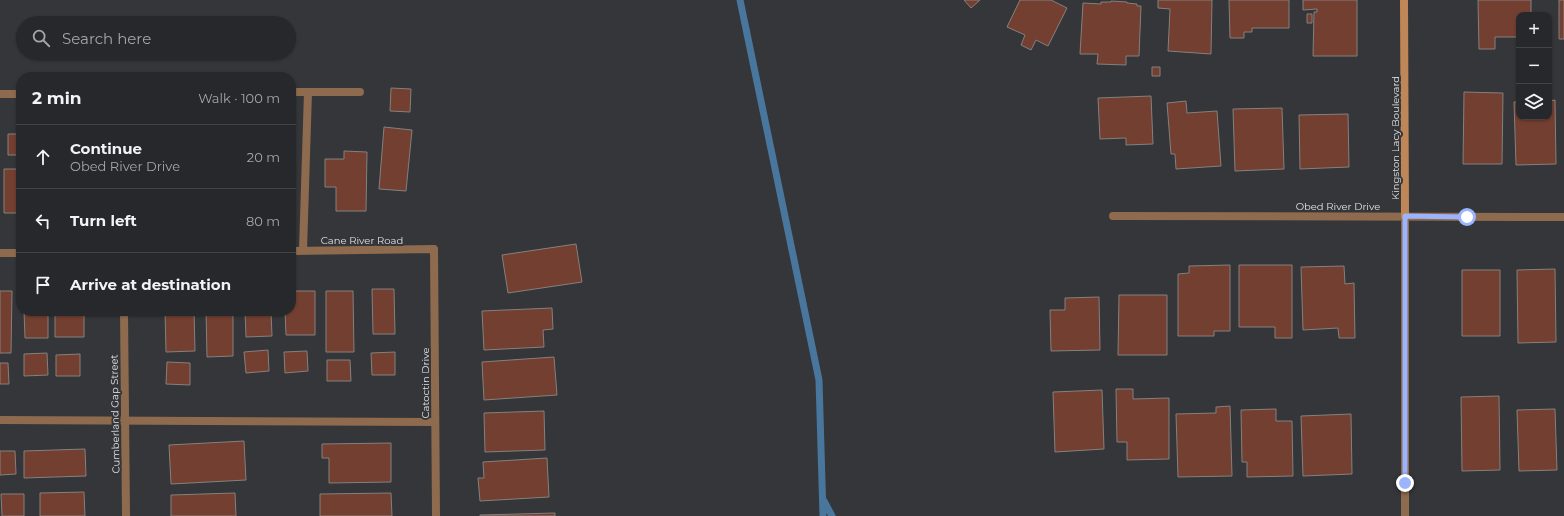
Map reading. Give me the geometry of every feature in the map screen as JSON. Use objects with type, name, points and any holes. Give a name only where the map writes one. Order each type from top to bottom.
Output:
[{"type":"street","name":"Kingston Lacy Boulevard","points":[[1404,0],[1405,516]]},
{"type":"street","points":[[296,92],[360,92]]},
{"type":"street","points":[[303,250],[308,92]]},
{"type":"street","points":[[0,94],[16,94]]},
{"type":"street","name":"Obed River Drive","points":[[1113,216],[1564,217]]},
{"type":"street","name":"Cane River Road","points":[[296,250],[434,249]]},
{"type":"street","name":"Catoctin Drive","points":[[434,249],[436,516]]},
{"type":"street","points":[[0,253],[16,253]]},
{"type":"street","name":"Cumberland Gap Street","points":[[124,316],[126,516]]},
{"type":"street","points":[[0,420],[435,422]]},
{"type":"building","points":[[964,0],[980,0],[971,8]]},
{"type":"building","points":[[1020,0],[1051,0],[1067,8],[1048,46],[1036,40],[1031,50],[1021,45],[1025,35],[1007,27]]},
{"type":"building","points":[[1158,0],[1212,0],[1211,54],[1168,51],[1170,9],[1158,8]]},
{"type":"building","points":[[1229,0],[1289,0],[1289,28],[1252,28],[1252,32],[1244,32],[1244,38],[1230,38]]},
{"type":"building","points":[[1303,0],[1357,0],[1357,56],[1313,56],[1314,12],[1317,12],[1317,9],[1303,10]]},
{"type":"building","points":[[1478,0],[1531,0],[1531,12],[1516,12],[1516,37],[1495,37],[1495,49],[1479,49]]},
{"type":"building","points":[[1559,0],[1564,0],[1564,39],[1559,39]]},
{"type":"building","points":[[1101,2],[1127,2],[1141,6],[1139,56],[1126,56],[1126,65],[1097,64],[1098,54],[1080,54],[1083,3],[1101,4]]},
{"type":"building","points":[[1307,14],[1312,14],[1312,23],[1307,23]]},
{"type":"building","points":[[1152,67],[1160,67],[1160,76],[1152,76]]},
{"type":"building","points":[[391,88],[411,89],[410,112],[390,111]]},
{"type":"building","points":[[1464,92],[1503,93],[1502,164],[1463,164]]},
{"type":"building","points":[[1151,96],[1153,144],[1126,145],[1126,138],[1100,139],[1098,98]]},
{"type":"building","points":[[1552,100],[1555,100],[1556,164],[1516,165],[1514,102],[1516,102],[1516,120],[1552,120]]},
{"type":"building","points":[[1186,101],[1187,113],[1217,111],[1221,166],[1176,169],[1175,154],[1171,154],[1167,103]]},
{"type":"building","points":[[1282,108],[1284,169],[1235,171],[1233,109]]},
{"type":"building","points":[[1348,114],[1349,167],[1300,169],[1299,115]]},
{"type":"building","points":[[384,127],[412,130],[406,191],[379,189]]},
{"type":"building","points":[[8,134],[16,134],[16,155],[8,155]]},
{"type":"building","points":[[344,151],[367,152],[366,211],[336,211],[336,187],[325,187],[325,159],[344,159]]},
{"type":"building","points":[[4,169],[16,169],[16,213],[4,213]]},
{"type":"building","points":[[576,244],[582,282],[508,293],[502,255]]},
{"type":"building","points":[[1230,265],[1230,331],[1214,331],[1214,336],[1178,336],[1178,274],[1189,273],[1189,266]]},
{"type":"building","points":[[1239,265],[1292,265],[1292,338],[1275,338],[1275,327],[1239,327]]},
{"type":"building","points":[[1344,266],[1345,284],[1354,283],[1355,338],[1339,338],[1338,328],[1303,330],[1301,267]]},
{"type":"building","points":[[1555,269],[1556,342],[1518,343],[1517,270]]},
{"type":"building","points":[[1462,270],[1500,270],[1500,336],[1462,336]]},
{"type":"building","points":[[372,289],[394,289],[395,334],[373,334]]},
{"type":"building","points":[[0,291],[12,291],[11,353],[0,353]]},
{"type":"building","points":[[296,291],[315,291],[315,335],[286,335],[285,316],[296,316]]},
{"type":"building","points":[[326,291],[353,291],[354,352],[326,352]]},
{"type":"building","points":[[1119,295],[1167,295],[1167,355],[1118,355]]},
{"type":"building","points":[[1099,297],[1100,350],[1051,351],[1050,310],[1065,310],[1065,298]]},
{"type":"building","points":[[552,308],[553,329],[543,330],[544,347],[484,350],[482,311]]},
{"type":"building","points":[[24,316],[48,316],[48,338],[25,338]]},
{"type":"building","points":[[55,316],[84,316],[84,337],[55,337]]},
{"type":"building","points":[[165,316],[194,316],[195,351],[166,352]]},
{"type":"building","points":[[206,316],[233,316],[233,356],[207,357]]},
{"type":"building","points":[[245,316],[271,316],[272,336],[246,337]]},
{"type":"building","points":[[268,350],[269,371],[246,373],[244,352]]},
{"type":"building","points":[[307,351],[308,371],[285,373],[284,352]]},
{"type":"building","points":[[395,352],[395,375],[372,375],[371,353]]},
{"type":"building","points":[[47,353],[48,375],[24,376],[24,354]]},
{"type":"building","points":[[80,354],[80,376],[56,376],[56,355]]},
{"type":"building","points":[[554,357],[557,395],[484,400],[482,362]]},
{"type":"building","points":[[327,360],[350,360],[351,381],[327,381]]},
{"type":"building","points":[[167,362],[190,363],[190,385],[166,384]]},
{"type":"building","points":[[0,363],[8,363],[9,384],[0,384]]},
{"type":"building","points":[[1116,389],[1133,389],[1133,399],[1169,398],[1169,459],[1127,460],[1127,442],[1117,442]]},
{"type":"building","points":[[1102,390],[1104,449],[1055,452],[1053,392]]},
{"type":"building","points":[[1499,396],[1500,470],[1462,471],[1461,397]]},
{"type":"building","points":[[1230,406],[1232,476],[1178,477],[1176,414],[1216,413],[1216,407]]},
{"type":"building","points":[[1276,409],[1276,421],[1292,421],[1293,476],[1247,477],[1247,462],[1242,462],[1241,410]]},
{"type":"building","points":[[1555,409],[1557,470],[1519,471],[1517,410]]},
{"type":"building","points":[[544,411],[545,450],[485,452],[484,413]]},
{"type":"building","points":[[1351,414],[1352,474],[1303,476],[1301,416]]},
{"type":"building","points":[[244,441],[246,480],[171,484],[169,445]]},
{"type":"building","points":[[391,443],[391,482],[329,483],[329,458],[322,458],[322,444]]},
{"type":"building","points":[[85,449],[86,476],[24,478],[24,451]]},
{"type":"building","points":[[0,451],[15,451],[16,474],[0,475]]},
{"type":"building","points":[[547,458],[549,497],[480,501],[478,478],[484,478],[483,462]]},
{"type":"building","points":[[84,492],[85,516],[40,516],[40,493]]},
{"type":"building","points":[[235,493],[236,516],[171,516],[171,495]]},
{"type":"building","points":[[391,493],[392,516],[320,516],[320,494]]},
{"type":"building","points":[[1,494],[24,494],[24,516],[2,516]]},
{"type":"building","points":[[555,513],[555,516],[480,516],[480,515]]},
{"type":"waterway","points":[[740,0],[819,380],[823,516]]},
{"type":"waterway","points":[[824,501],[832,516]]},
{"type":"route","points":[[1405,483],[1405,216],[1467,217]]}]
